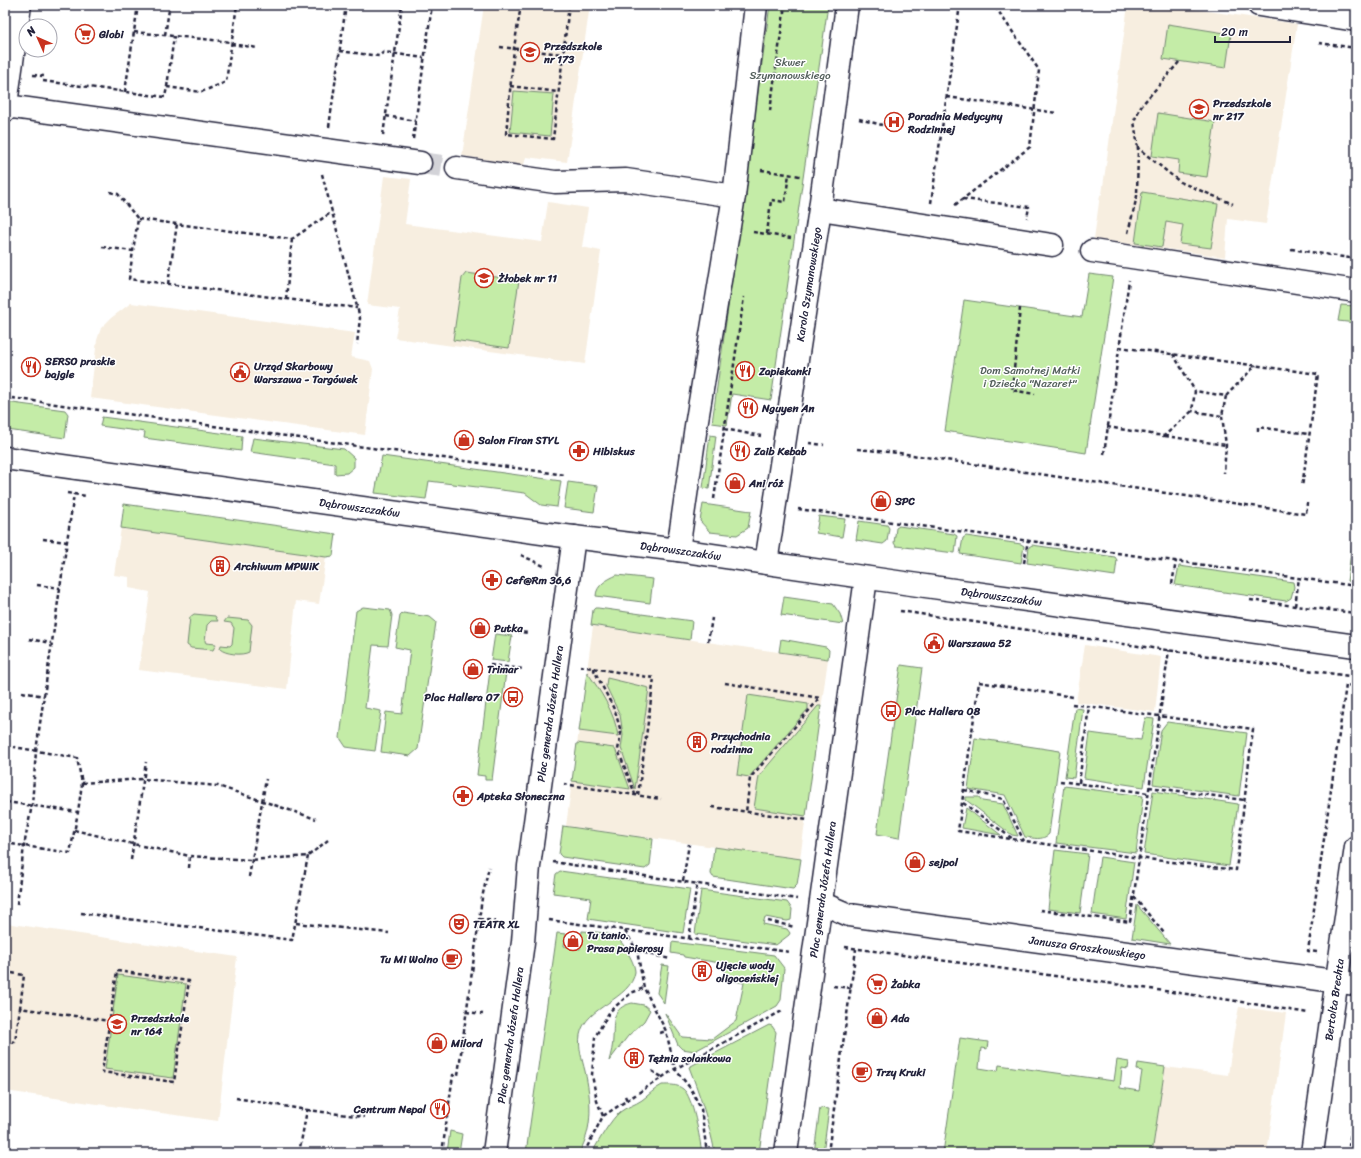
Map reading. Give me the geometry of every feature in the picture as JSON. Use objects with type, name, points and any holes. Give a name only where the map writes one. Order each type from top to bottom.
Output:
[{"type":"street","points":[[678,550],[696,426],[734,196],[756,5]]},
{"type":"street","name":"Karola Szymanowskiego","points":[[766,563],[820,209],[847,5]]},
{"type":"street","points":[[1259,5],[1356,20]]},
{"type":"street","points":[[14,18],[5,108],[415,162]]},
{"type":"street","points":[[457,168],[555,182],[626,180],[734,196]]},
{"type":"street","points":[[820,209],[1052,245]]},
{"type":"street","points":[[1092,251],[1356,292]]},
{"type":"street","name":"Dąbrowszczaków","points":[[5,458],[574,537],[678,550],[866,578],[1356,646]]},
{"type":"street","name":"Plac generała Józefa Hallera","points":[[494,1153],[523,942],[529,866],[574,537]]},
{"type":"street","name":"Plac generała Józefa Hallera","points":[[786,1153],[866,578]]},
{"type":"street","name":"Bertolta Brechta","points":[[1312,1153],[1333,1017],[1347,983],[1356,846]]},
{"type":"street","name":"Janusza Groszkowskiego","points":[[821,903],[849,915],[1347,983]]},
{"type":"path","points":[[125,92],[138,5]]},
{"type":"path","points":[[166,35],[169,10],[168,5]]},
{"type":"path","points":[[166,87],[202,92],[226,82],[237,5]]},
{"type":"path","points":[[346,5],[322,176],[360,318],[357,344]]},
{"type":"path","points":[[380,157],[402,5]]},
{"type":"path","points":[[415,162],[416,121],[432,5]]},
{"type":"path","points":[[521,5],[514,48],[506,134],[553,139],[569,5]]},
{"type":"path","points":[[938,205],[931,204],[960,5]]},
{"type":"path","points":[[952,208],[1030,147],[1039,70],[994,5]]},
{"type":"path","points":[[134,32],[231,43],[258,48]]},
{"type":"path","points":[[43,81],[165,97],[174,36]]},
{"type":"path","points":[[1319,43],[1356,48]]},
{"type":"path","points":[[500,47],[562,54]]},
{"type":"path","points":[[340,51],[379,56],[384,52],[424,58]]},
{"type":"path","points":[[1127,236],[1137,196],[1138,148],[1134,121],[1141,106],[1180,61]]},
{"type":"path","points":[[510,86],[558,92]]},
{"type":"path","points":[[946,97],[1058,113]]},
{"type":"path","points":[[386,116],[416,121]]},
{"type":"path","points":[[859,119],[882,124]]},
{"type":"path","points":[[1138,148],[1180,182],[1233,204]]},
{"type":"path","points":[[737,167],[824,180]]},
{"type":"path","points":[[766,234],[771,200],[785,202],[789,174]]},
{"type":"path","points":[[110,192],[118,194],[138,219],[292,239],[332,212]]},
{"type":"path","points":[[963,199],[1028,207]]},
{"type":"path","points":[[138,219],[129,279],[357,308]]},
{"type":"path","points":[[168,284],[177,224]]},
{"type":"path","points":[[728,228],[815,242]]},
{"type":"path","points":[[286,299],[292,239]]},
{"type":"path","points":[[102,247],[133,251]]},
{"type":"path","points":[[1291,249],[1355,259],[1356,247]]},
{"type":"path","points":[[1104,454],[1132,257]]},
{"type":"path","points":[[1020,308],[1012,390],[1035,394]]},
{"type":"path","points":[[1119,347],[1318,374],[1302,487]]},
{"type":"path","points":[[1164,436],[1192,410],[1195,390],[1173,354]]},
{"type":"path","points":[[1224,473],[1226,445],[1222,416],[1226,396],[1256,365]]},
{"type":"path","points":[[1195,390],[1226,396]]},
{"type":"path","points":[[5,397],[566,475]]},
{"type":"path","points":[[1192,410],[1222,416]]},
{"type":"path","points":[[696,426],[784,440]]},
{"type":"path","points":[[1108,427],[1226,445]]},
{"type":"path","points":[[1258,430],[1258,427],[1310,434]]},
{"type":"path","points":[[809,443],[824,445]]},
{"type":"path","points":[[857,449],[900,453],[1306,514],[1306,503]]},
{"type":"path","points":[[16,904],[24,846],[32,805],[36,751],[74,494]]},
{"type":"path","points":[[792,510],[799,508],[1356,586]]},
{"type":"path","points":[[43,539],[67,542]]},
{"type":"path","points":[[1024,563],[1028,540]]},
{"type":"path","points":[[1172,584],[1176,561]]},
{"type":"path","points":[[1295,606],[1299,578]]},
{"type":"path","points":[[37,585],[60,588]]},
{"type":"path","points":[[1250,600],[1356,613]]},
{"type":"path","points":[[900,611],[1169,650],[1356,675],[1355,686],[1346,684],[1308,951],[1320,953]]},
{"type":"path","points":[[708,642],[712,618]]},
{"type":"path","points":[[495,629],[528,633]]},
{"type":"path","points":[[29,639],[51,643]]},
{"type":"path","points":[[1040,910],[1130,922],[1158,717],[1169,650]]},
{"type":"path","points":[[490,665],[523,669]]},
{"type":"path","points":[[580,666],[654,678],[638,795]]},
{"type":"path","points":[[593,668],[615,711],[621,732],[618,750],[635,794]]},
{"type":"path","points":[[1072,704],[1253,729],[1236,870],[1139,858],[958,831],[979,682],[1073,697]]},
{"type":"path","points":[[725,683],[821,698],[750,778],[746,812]]},
{"type":"path","points":[[22,692],[44,696]]},
{"type":"path","points":[[1079,783],[1089,706]]},
{"type":"path","points":[[5,843],[70,853],[82,783],[77,758],[14,747]]},
{"type":"path","points":[[131,860],[146,762]]},
{"type":"path","points":[[82,783],[143,779],[218,786],[316,819]]},
{"type":"path","points":[[249,877],[266,779]]},
{"type":"path","points":[[1060,781],[1148,793]]},
{"type":"path","points":[[563,784],[660,799]]},
{"type":"path","points":[[1149,787],[1244,800]]},
{"type":"path","points":[[964,790],[1003,799],[1024,841]]},
{"type":"path","points":[[6,802],[78,812]]},
{"type":"path","points":[[963,803],[1014,840]]},
{"type":"path","points":[[712,807],[811,821]]},
{"type":"path","points":[[74,830],[190,856],[251,860],[308,856],[328,840]]},
{"type":"path","points":[[683,881],[689,844]]},
{"type":"path","points":[[189,868],[190,856]]},
{"type":"path","points":[[81,913],[292,940],[308,856]]},
{"type":"path","points":[[552,862],[800,899]]},
{"type":"path","points":[[442,1153],[452,1075],[458,1075],[482,898],[489,867]]},
{"type":"path","points":[[689,939],[697,883]]},
{"type":"path","points":[[1134,896],[1166,936]]},
{"type":"path","points":[[479,919],[495,921]]},
{"type":"path","points":[[544,919],[792,953]]},
{"type":"path","points":[[768,921],[796,927]]},
{"type":"path","points":[[296,923],[389,933]]},
{"type":"path","points":[[624,930],[637,951],[644,988],[666,1031],[675,1069],[691,1089],[701,1109],[707,1153]]},
{"type":"path","points":[[5,937],[7,937],[5,950]]},
{"type":"path","points":[[845,947],[1230,1000],[1333,1017]]},
{"type":"path","points":[[828,1153],[856,949]]},
{"type":"path","points":[[637,951],[670,959]]},
{"type":"path","points":[[117,971],[189,981],[174,1082],[102,1072],[109,1021],[117,971]]},
{"type":"path","points":[[5,972],[24,975],[15,1042],[5,1040]]},
{"type":"path","points":[[837,986],[851,988]]},
{"type":"path","points":[[603,1116],[597,1102],[592,1074],[595,1038],[610,1011],[631,993],[644,988]]},
{"type":"path","points":[[20,1008],[109,1021]]},
{"type":"path","points":[[583,1153],[603,1116],[675,1069],[784,1010]]},
{"type":"path","points":[[466,1012],[483,1014]]},
{"type":"path","points":[[660,1033],[666,1031]]},
{"type":"path","points":[[652,1071],[662,1077]]},
{"type":"path","points":[[625,1096],[627,1100]]},
{"type":"path","points":[[1348,1153],[1356,1096]]},
{"type":"path","points":[[236,1098],[307,1110],[364,1117]]},
{"type":"path","points":[[299,1153],[307,1110]]},
{"type":"shaded area","name":"Przedszkole nr 173","points":[[484,5],[590,5],[567,162],[526,157],[524,165],[462,156]]},
{"type":"shaded area","name":"Przedszkole nr 217","points":[[1128,5],[1166,5],[1297,24],[1266,224],[1228,219],[1225,257],[1094,239],[1100,195],[1102,194]]},
{"type":"shaded area","name":"Żłobek nr 11","points":[[384,176],[411,179],[405,224],[542,242],[548,202],[588,208],[582,247],[601,251],[585,364],[395,338],[400,309],[367,305]]},
{"type":"shaded area","points":[[131,303],[355,333],[351,357],[370,361],[373,369],[365,435],[90,398],[97,340],[101,328],[111,318]]},
{"type":"shaded area","points":[[121,528],[326,557],[319,604],[296,601],[287,689],[139,670],[150,592],[129,588],[129,577],[114,575]]},
{"type":"shaded area","points":[[593,626],[828,659],[800,859],[566,826]]},
{"type":"shaded area","points":[[1085,645],[1161,657],[1155,712],[1076,702]]},
{"type":"shaded area","name":"Przedszkole nr 164","points":[[5,923],[237,957],[218,1121],[5,1091]]},
{"type":"shaded area","points":[[1239,1007],[1286,1013],[1267,1153],[1152,1153],[1165,1067],[1228,1075]]},
{"type":"green space","name":"Skwer Szymanowskiego","points":[[770,5],[828,5],[771,400],[732,394],[727,425],[712,423]]},
{"type":"green space","points":[[1168,24],[1231,34],[1226,68],[1163,59]]},
{"type":"green space","points":[[514,91],[554,94],[550,136],[510,132]]},
{"type":"green space","points":[[1158,113],[1215,122],[1207,177],[1178,173],[1179,160],[1152,156]]},
{"type":"green space","points":[[1142,192],[1218,204],[1211,248],[1180,244],[1183,225],[1166,222],[1162,247],[1135,243]]},
{"type":"green space","points":[[466,273],[519,280],[509,348],[453,340],[462,278]]},
{"type":"green space","name":"Dom Samotnej Matki i Dziecka \"Nazaret\"","points":[[1089,274],[1113,277],[1086,453],[945,431],[964,300],[1082,317]]},
{"type":"green space","points":[[1341,305],[1356,306],[1356,323],[1338,321]]},
{"type":"green space","points":[[5,402],[65,410],[68,414],[65,438],[7,430],[5,427]]},
{"type":"green space","points":[[102,417],[242,436],[241,451],[144,438],[145,432],[100,426]]},
{"type":"green space","points":[[710,435],[716,436],[709,489],[703,488]]},
{"type":"green space","points":[[253,438],[344,449],[354,458],[354,467],[347,473],[335,474],[335,464],[250,452]]},
{"type":"green space","points":[[382,456],[561,481],[557,507],[541,505],[525,493],[429,481],[426,499],[375,493]]},
{"type":"green space","points":[[568,482],[598,486],[594,512],[564,508]]},
{"type":"green space","points":[[124,504],[336,534],[333,556],[326,557],[121,528]]},
{"type":"green space","points":[[703,504],[751,511],[748,528],[737,535],[710,532],[700,521]]},
{"type":"green space","points":[[819,516],[845,519],[842,537],[816,533]]},
{"type":"green space","points":[[859,521],[887,525],[889,528],[887,541],[883,544],[856,540]]},
{"type":"green space","points":[[1356,525],[1356,582],[1347,581]]},
{"type":"green space","points":[[899,526],[954,534],[957,536],[955,553],[896,546],[894,543],[896,528]]},
{"type":"green space","points":[[966,536],[1021,544],[1024,546],[1021,563],[960,554],[963,538]]},
{"type":"green space","points":[[1032,545],[1115,557],[1117,560],[1115,576],[1027,563],[1029,547]]},
{"type":"green space","points":[[1179,566],[1293,582],[1294,587],[1291,598],[1286,601],[1175,585]]},
{"type":"green space","points":[[617,575],[653,579],[650,603],[596,596],[600,586]]},
{"type":"green space","points":[[784,597],[833,604],[840,614],[843,624],[781,615]]},
{"type":"green space","points":[[363,607],[390,610],[392,615],[388,646],[373,645],[365,708],[381,711],[375,751],[346,747],[340,738],[356,611]]},
{"type":"green space","points":[[595,608],[692,621],[690,640],[591,625],[593,610]]},
{"type":"green space","points":[[403,613],[430,617],[436,622],[418,749],[410,756],[381,752],[386,712],[402,714],[410,650],[395,647],[400,616]]},
{"type":"green space","points":[[194,614],[215,616],[218,621],[211,621],[207,625],[205,641],[206,643],[216,644],[213,650],[191,648],[187,645],[190,617]]},
{"type":"green space","points":[[227,618],[248,620],[252,625],[249,652],[234,654],[222,651],[220,649],[221,645],[230,646],[232,644],[234,628],[231,623],[224,622]]},
{"type":"green space","points":[[495,634],[512,636],[508,662],[491,660]]},
{"type":"green space","points":[[781,639],[826,647],[829,650],[828,659],[779,652]]},
{"type":"green space","points":[[901,665],[922,668],[899,838],[877,834]]},
{"type":"green space","points":[[490,670],[506,672],[492,780],[485,780],[485,776],[477,775]]},
{"type":"green space","points":[[587,672],[602,694],[610,710],[618,736],[579,731]]},
{"type":"green space","points":[[607,678],[649,688],[635,789],[621,748],[623,735],[620,715],[606,686]]},
{"type":"green space","points":[[748,695],[808,704],[808,709],[749,777],[737,775]]},
{"type":"green space","points":[[818,706],[821,706],[806,816],[754,808],[759,776]]},
{"type":"green space","points":[[1075,708],[1083,709],[1074,778],[1065,777]]},
{"type":"green space","points":[[1145,718],[1154,719],[1144,787],[1084,778],[1090,733],[1141,740]]},
{"type":"green space","points":[[1167,722],[1247,733],[1239,796],[1153,784],[1161,730]]},
{"type":"green space","points":[[975,738],[1060,751],[1049,834],[1044,838],[1025,837],[1005,795],[968,789]]},
{"type":"green space","points":[[577,743],[614,748],[630,789],[572,781]]},
{"type":"green space","points":[[1064,786],[1143,796],[1136,853],[1056,843]]},
{"type":"green space","points":[[1153,791],[1238,804],[1229,866],[1144,854]]},
{"type":"green space","points":[[966,797],[979,797],[982,801],[1003,804],[1018,836],[1012,835],[966,800]]},
{"type":"green space","points":[[966,808],[1001,835],[962,828]]},
{"type":"green space","points":[[563,826],[653,839],[650,865],[645,869],[562,857],[559,854]]},
{"type":"green space","points":[[714,847],[801,859],[797,885],[793,889],[713,877],[711,874]]},
{"type":"green space","points":[[1055,850],[1088,854],[1080,913],[1048,909]]},
{"type":"green space","points":[[1100,857],[1134,862],[1126,919],[1092,914]]},
{"type":"green space","points":[[560,871],[690,889],[683,933],[588,919],[591,898],[553,893],[556,874]]},
{"type":"green space","points":[[701,890],[787,902],[792,909],[791,920],[787,921],[765,917],[763,924],[787,929],[790,933],[776,945],[695,934]]},
{"type":"green space","points":[[1137,905],[1170,944],[1132,938]]},
{"type":"green space","points":[[582,931],[605,933],[616,937],[625,947],[632,961],[635,972],[632,982],[617,997],[590,1017],[584,1025],[580,1035],[580,1048],[589,1092],[590,1113],[587,1133],[579,1153],[526,1153],[557,933],[566,934],[564,946],[580,949]]},
{"type":"green space","points":[[672,942],[774,955],[784,968],[781,1000],[777,1006],[695,1051],[682,1049],[678,1045],[665,1013],[682,1037],[712,1039],[736,1021],[744,983],[725,979],[726,964],[684,957],[683,955],[671,953]]},
{"type":"green space","points":[[662,965],[669,966],[664,1003],[657,993]]},
{"type":"green space","points":[[118,975],[186,984],[173,1078],[105,1069]]},
{"type":"green space","points":[[632,1003],[644,1005],[650,1010],[644,1021],[628,1036],[609,1061],[613,1044],[613,1026],[615,1016],[620,1008]]},
{"type":"green space","points":[[769,1025],[772,1026],[776,1032],[759,1153],[715,1153],[704,1109],[689,1067]]},
{"type":"green space","points":[[960,1038],[988,1042],[987,1049],[981,1048],[979,1068],[998,1071],[999,1065],[1114,1081],[1117,1060],[1129,1062],[1128,1069],[1122,1068],[1120,1088],[1139,1091],[1142,1071],[1137,1070],[1138,1063],[1165,1067],[1152,1153],[943,1153]]},
{"type":"green space","points":[[662,1085],[678,1086],[687,1093],[696,1119],[702,1153],[592,1153],[616,1115],[622,1110],[642,1100]]},
{"type":"green space","points":[[820,1108],[829,1109],[823,1153],[814,1153]]},
{"type":"green space","points":[[450,1131],[462,1134],[459,1153],[447,1153]]},
{"type":"tunnel","points":[[420,163],[457,168]]},
{"type":"place","name":"Globi","points":[[85,34]]},
{"type":"place","name":"Przedszkole nr 173","points":[[530,52]]},
{"type":"place","name":"Przedszkole nr 217","points":[[1199,109]]},
{"type":"place","name":"Poradnia Medycyny Rodzinnej","points":[[894,122]]},
{"type":"place","name":"Żłobek nr 11","points":[[484,278]]},
{"type":"place","name":"SERSO praskie bajgle","points":[[31,367]]},
{"type":"place","name":"Zapiekanki","points":[[745,371]]},
{"type":"place","name":"Urząd Skarbowy Warszawa - Targówek","points":[[240,372]]},
{"type":"place","name":"Nguyen An","points":[[748,408]]},
{"type":"place","name":"Salon Firan STYL","points":[[464,440]]},
{"type":"place","name":"Hibiskus","points":[[579,451]]},
{"type":"place","name":"Zaib Kebab","points":[[740,451]]},
{"type":"place","name":"Ani róż","points":[[735,483]]},
{"type":"place","name":"SPC","points":[[881,501]]},
{"type":"place","name":"Archiwum MPWiK","points":[[220,566]]},
{"type":"place","name":"Cef@Rm 36,6","points":[[492,580]]},
{"type":"place","name":"Putka","points":[[480,628]]},
{"type":"place","name":"Warszawa 52","points":[[934,643]]},
{"type":"place","name":"Trimar","points":[[473,669]]},
{"type":"place","name":"Plac Hallera 07","points":[[513,697]]},
{"type":"place","name":"Plac Hallera 08","points":[[891,711]]},
{"type":"place","name":"Przychodnia rodzinna","points":[[697,742]]},
{"type":"place","name":"Apteka Słoneczna","points":[[463,796]]},
{"type":"place","name":"sejpol","points":[[915,862]]},
{"type":"place","name":"TEATR XL","points":[[459,924]]},
{"type":"place","name":"Tu tanio. Prasa papierosy","points":[[573,941]]},
{"type":"place","name":"Tu Mi Wolno","points":[[452,959]]},
{"type":"place","name":"Ujęcie wody oligoceńskiej","points":[[702,971]]},
{"type":"place","name":"Żabka","points":[[877,984]]},
{"type":"place","name":"Ada","points":[[877,1018]]},
{"type":"place","name":"Przedszkole nr 164","points":[[117,1024]]},
{"type":"place","name":"Milord","points":[[437,1043]]},
{"type":"place","name":"Tężnia solankowa","points":[[634,1058]]},
{"type":"place","name":"Trzy Kruki","points":[[862,1072]]},
{"type":"place","name":"Centrum Nepal","points":[[440,1109]]}]
